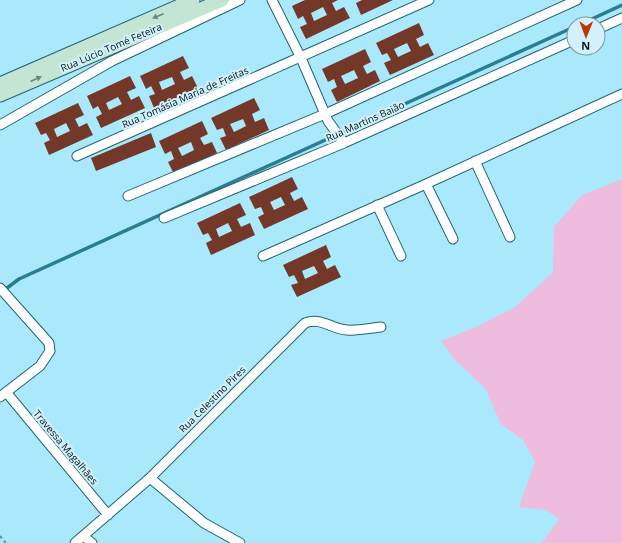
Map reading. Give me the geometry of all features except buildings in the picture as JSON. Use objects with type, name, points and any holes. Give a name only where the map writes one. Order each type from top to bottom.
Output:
[{"type":"main road","name":"Rua Lúcio Tomé Feteira","points":[[0,84],[193,0]]},
{"type":"main road","name":"Rua Lúcio Tomé Feteira","points":[[0,95],[222,0]]},
{"type":"street","points":[[0,125],[112,61],[240,0]]},
{"type":"street","points":[[272,0],[301,58],[326,118],[340,140]]},
{"type":"street","name":"Rua Tomásia Maria de Freitas","points":[[77,156],[429,0]]},
{"type":"street","points":[[128,196],[326,118],[577,0]]},
{"type":"street","points":[[606,25],[622,18]]},
{"type":"street","name":"Rua Martins Baião","points":[[164,218],[340,140],[566,43]]},
{"type":"street","points":[[263,256],[426,184],[622,94]]},
{"type":"street","points":[[474,161],[510,237]]},
{"type":"street","points":[[426,184],[453,239]]},
{"type":"street","points":[[377,206],[401,256]]},
{"type":"street","points":[[0,288],[48,343],[50,351],[40,366],[3,395]]},
{"type":"street","name":"Rua Celestino Pires","points":[[75,543],[150,478],[305,323],[312,320],[321,321],[347,330],[381,327]]},
{"type":"street","name":"Travessa Magalhães","points":[[3,395],[108,515]]},
{"type":"street","points":[[150,478],[204,523],[240,543]]},
{"type":"street","points":[[83,536],[92,543]]},
{"type":"path","points":[[0,536],[6,543]]},
{"type":"shaded area","points":[[622,179],[622,543],[542,543],[559,519],[546,510],[519,507],[535,462],[523,440],[501,424],[485,388],[455,360],[441,341],[476,327],[515,307],[553,272],[554,227],[582,195]]},
{"type":"waterway","points":[[598,16],[622,5]]},
{"type":"waterway","points":[[3,291],[19,279],[566,31]]}]
